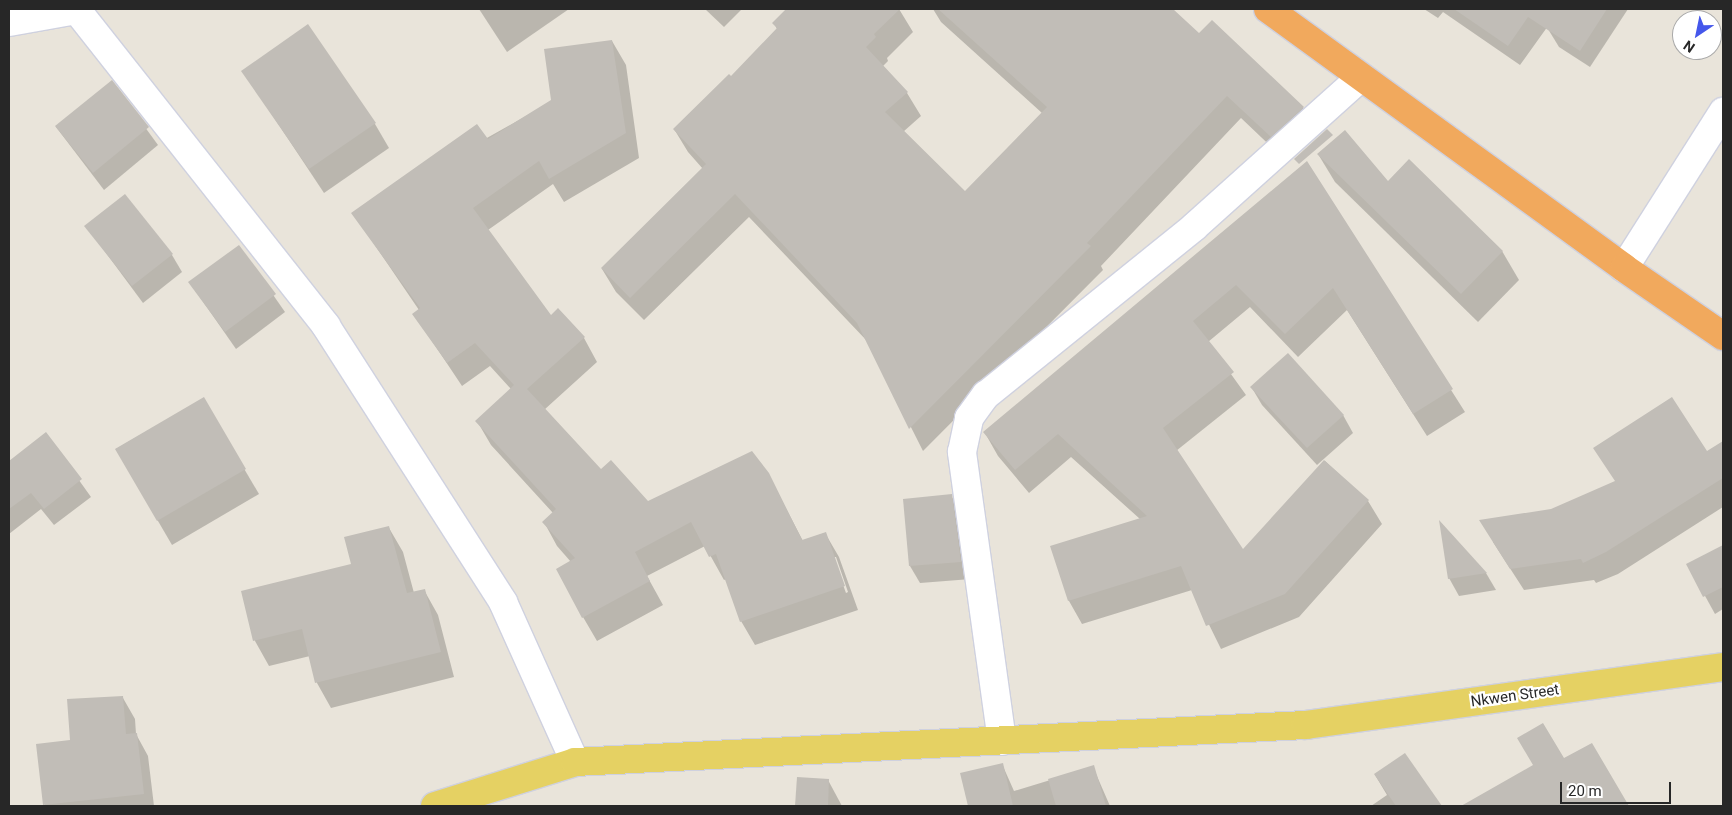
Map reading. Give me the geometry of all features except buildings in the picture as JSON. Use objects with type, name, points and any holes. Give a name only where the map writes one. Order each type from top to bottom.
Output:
[{"type":"highway","points":[[1268,9],[1624,268],[1723,336]]},
{"type":"main road","name":"Nkwen Street","points":[[435,806],[575,762],[1306,725],[1723,667]]},
{"type":"street","points":[[9,22],[77,9],[326,326],[503,602],[575,762]]},
{"type":"street","points":[[1002,740],[962,452],[968,418],[986,395],[1194,228],[1362,77]]},
{"type":"street","points":[[1624,268],[1723,112]]}]
